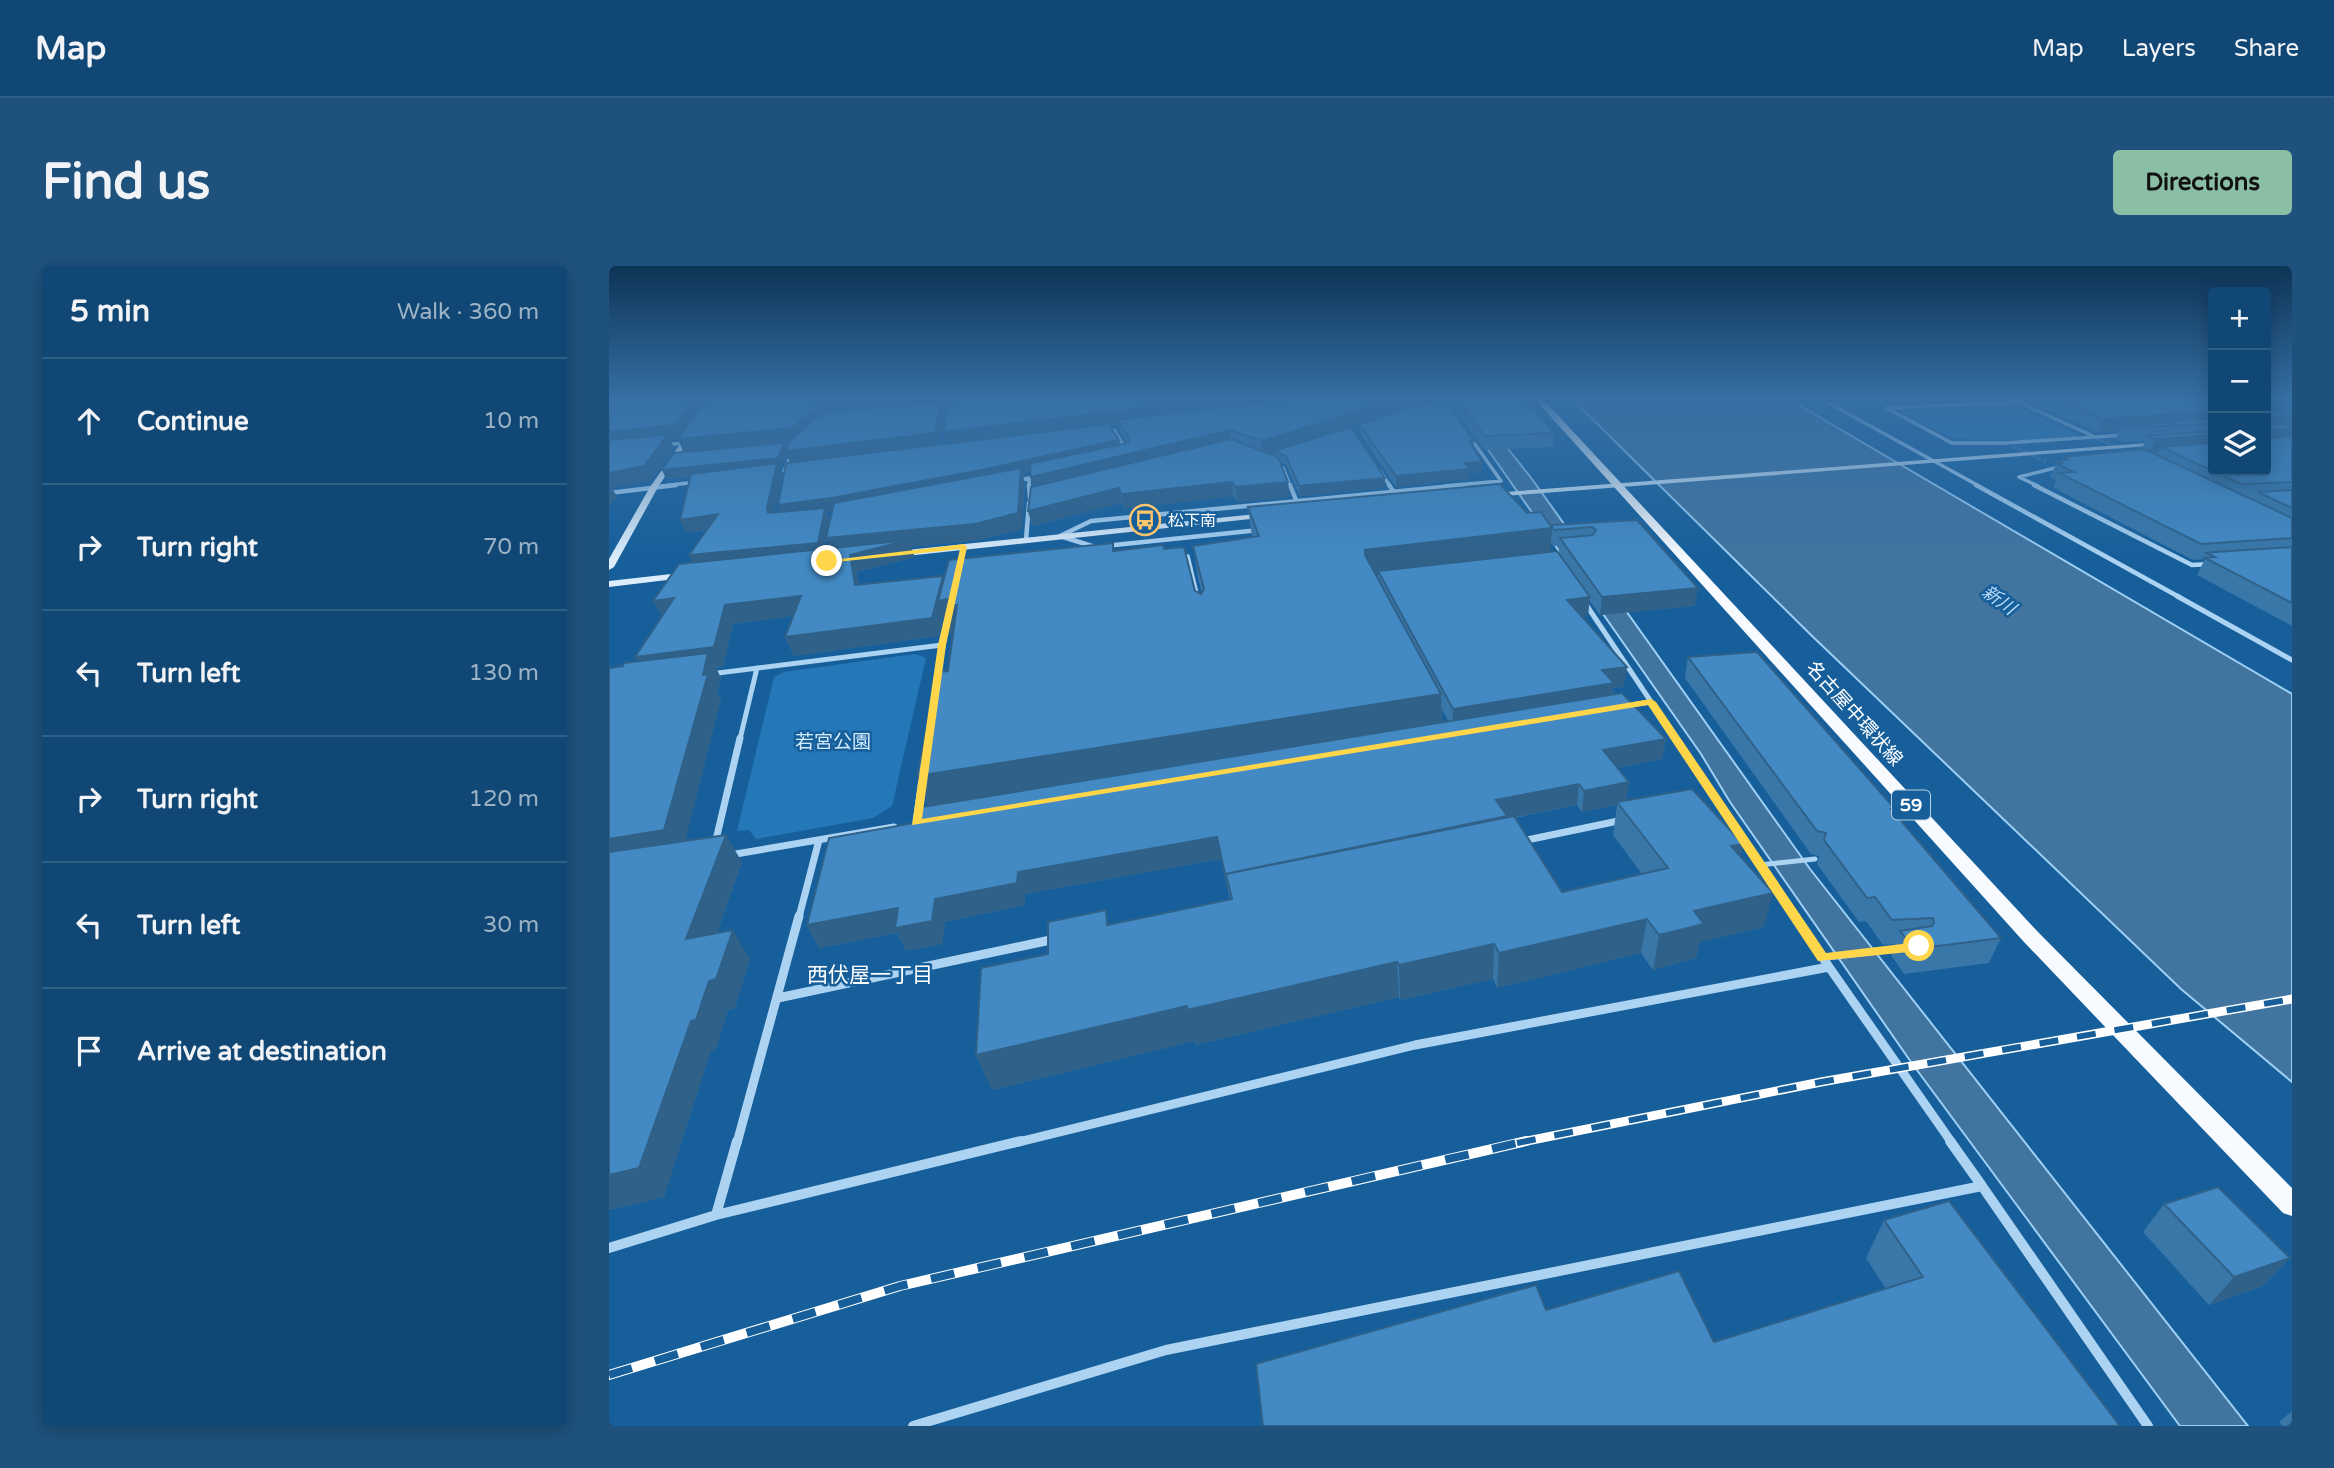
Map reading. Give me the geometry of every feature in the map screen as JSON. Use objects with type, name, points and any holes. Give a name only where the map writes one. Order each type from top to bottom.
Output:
[{"type":"main road","name":"名古屋中環状線","points":[[1587,451],[2031,937],[2292,1205]]},
{"type":"street","points":[[609,567],[654,487],[679,451]]},
{"type":"street","points":[[785,483],[787,471],[784,471],[794,451]]},
{"type":"street","points":[[1116,456],[1128,453],[1127,451]]},
{"type":"street","points":[[1059,536],[1091,521],[1501,481],[1480,451]]},
{"type":"street","points":[[1915,451],[2292,660]]},
{"type":"street","points":[[1481,496],[2065,451]]},
{"type":"street","points":[[674,458],[688,457]]},
{"type":"street","points":[[1373,461],[1393,491]]},
{"type":"street","points":[[2047,463],[2055,467]]},
{"type":"street","points":[[1274,464],[1283,468],[1296,500]]},
{"type":"street","points":[[2067,465],[2019,477],[2192,565],[2217,563]]},
{"type":"street","points":[[1002,484],[1035,474]]},
{"type":"street","points":[[1026,540],[1029,478]]},
{"type":"street","points":[[609,493],[706,481]]},
{"type":"street","points":[[1030,498],[1043,494]]},
{"type":"street","points":[[887,554],[1281,514]]},
{"type":"street","points":[[1059,536],[1095,547],[1271,528]]},
{"type":"street","points":[[959,569],[964,547]]},
{"type":"street","points":[[609,584],[705,574]]},
{"type":"street","points":[[1581,596],[1826,962],[2148,1426]]},
{"type":"street","points":[[934,700],[950,607]]},
{"type":"street","points":[[703,674],[942,645]]},
{"type":"street","points":[[712,858],[757,668]]},
{"type":"street","points":[[1611,709],[1651,702]]},
{"type":"street","points":[[916,823],[924,768]]},
{"type":"street","points":[[1703,803],[1717,800]]},
{"type":"street","points":[[1515,842],[1636,817]]},
{"type":"street","points":[[725,856],[930,821]]},
{"type":"street","points":[[716,1215],[778,998],[819,840]]},
{"type":"street","points":[[778,998],[1065,937]]},
{"type":"street","points":[[609,1248],[716,1215],[1415,1045],[1826,962]]},
{"type":"street","points":[[913,1426],[1166,1350],[1982,1186]]},
{"type":"lane","points":[[1174,557],[1188,555],[1199,601]]},
{"type":"lane","points":[[1761,865],[1815,859]]},
{"type":"lane","points":[[1826,962],[1835,957],[1908,948]]},
{"type":"green space","name":"若宮公園","points":[[915,654],[926,658],[892,806],[873,818],[756,839],[749,830],[737,831],[774,677],[784,672]]},
{"type":"water","points":[[1489,451],[1510,451],[1532,479],[1810,869],[2248,1426],[2180,1426],[1911,1062],[1730,802],[1701,754]]},
{"type":"water","name":"新川","points":[[1625,451],[1877,451],[2292,694],[2292,1082],[2181,989],[1811,635]]},
{"type":"building","points":[[609,451],[655,451],[644,466],[609,473]]},
{"type":"building","points":[[781,451],[778,458],[662,470],[674,453]]},
{"type":"building","points":[[884,451],[1068,451],[831,498],[778,505],[786,463]]},
{"type":"building","points":[[1089,451],[1141,451],[1031,477],[1030,466],[1033,463]]},
{"type":"building","points":[[1180,451],[1263,451],[1278,457],[1288,482],[1235,487],[1232,482],[1121,494],[1119,488],[1028,511],[1031,487]]},
{"type":"building","points":[[1274,451],[1367,451],[1385,478],[1299,486],[1286,456]]},
{"type":"building","points":[[1378,451],[1475,451],[1482,462],[1465,463],[1470,469],[1396,476]]},
{"type":"building","points":[[2149,451],[2292,518],[2292,538],[2201,544],[2059,473],[2074,472],[2056,463],[2062,463],[2058,460],[2068,460],[2064,457]]},
{"type":"building","points":[[2170,451],[2208,451],[2208,469]]},
{"type":"building","points":[[2271,451],[2292,451],[2292,482],[2241,484],[2224,476],[2271,476]]},
{"type":"building","points":[[777,463],[768,513],[825,508],[818,543],[689,555],[718,514],[680,520],[691,474]]},
{"type":"building","points":[[1021,468],[1018,513],[975,524],[826,538],[834,503]]},
{"type":"building","points":[[1500,484],[1527,513],[1541,512],[1552,528],[1365,550],[1365,555],[1441,694],[917,776],[939,672],[948,671],[957,605],[946,606],[948,599],[938,601],[949,560],[1113,543],[1113,551],[1163,545],[1164,549],[1184,547],[1195,591],[1201,594],[1204,589],[1193,546],[1259,536],[1248,507]]},
{"type":"building","points":[[2292,490],[2292,508],[2258,492]]},
{"type":"building","points":[[1637,520],[1698,588],[1602,597],[1560,538],[1593,535],[1596,530],[1592,527],[1554,530],[1551,525]]},
{"type":"building","points":[[909,540],[850,555],[855,585],[943,576],[932,618],[785,637],[801,596],[725,605],[714,647],[635,657],[674,598],[653,601],[679,564]]},
{"type":"building","points":[[2292,547],[2292,603],[2205,558],[2215,557],[2207,553]]},
{"type":"building","points":[[1557,551],[1590,597],[1567,600],[1627,667],[1602,670],[1614,683],[1453,709],[1378,571]]},
{"type":"building","points":[[1757,652],[1895,809],[1891,809],[2001,938],[1914,949],[1900,931],[1932,926],[1933,918],[1892,920],[1875,897],[1867,898],[1824,840],[1826,833],[1817,831],[1688,657]]},
{"type":"building","points":[[708,653],[703,675],[708,674],[664,830],[609,839],[609,668],[623,666],[624,663]]},
{"type":"building","points":[[1622,693],[1666,739],[1603,750],[1629,782],[1584,791],[1579,784],[1496,800],[1507,816],[1225,874],[1217,837],[1018,872],[1017,883],[935,899],[932,921],[895,928],[898,908],[807,925],[829,838],[920,822],[922,807]]},
{"type":"building","points":[[1692,789],[1743,844],[1731,846],[1773,893],[1694,911],[1704,924],[1659,935],[1647,919],[1499,953],[1494,944],[1399,965],[1397,962],[1187,1010],[1187,1006],[976,1055],[981,968],[1048,954],[1048,922],[1106,910],[1107,925],[1232,899],[1226,874],[1514,816],[1562,892],[1668,868],[1617,802]]},
{"type":"building","points":[[726,835],[686,939],[733,930],[716,979],[709,981],[696,1020],[691,1021],[639,1168],[609,1175],[609,852]]},
{"type":"building","points":[[2218,1187],[2290,1258],[2234,1277],[2164,1204]]},
{"type":"building","points":[[1949,1201],[2120,1426],[1263,1426],[1256,1364],[1536,1285],[1546,1310],[1679,1271],[1714,1342],[1923,1277],[1884,1220]]},
{"type":"tunnel","points":[[2024,451],[2047,462]]},
{"type":"tunnel","points":[[2125,451],[2133,455]]},
{"type":"railway","points":[[1520,1142],[1821,1082],[2292,999]]},
{"type":"railway","points":[[1520,1142],[1526,1141]]},
{"type":"railway","points":[[609,1375],[900,1286],[1520,1142]]},
{"type":"place","name":"松下南","points":[[1145,520]]},
{"type":"district","name":"西伏屋一丁目","points":[[870,975]]},
{"type":"route","points":[[827,561],[964,547],[942,645],[916,823],[1651,702],[1823,958],[1919,946]]}]
